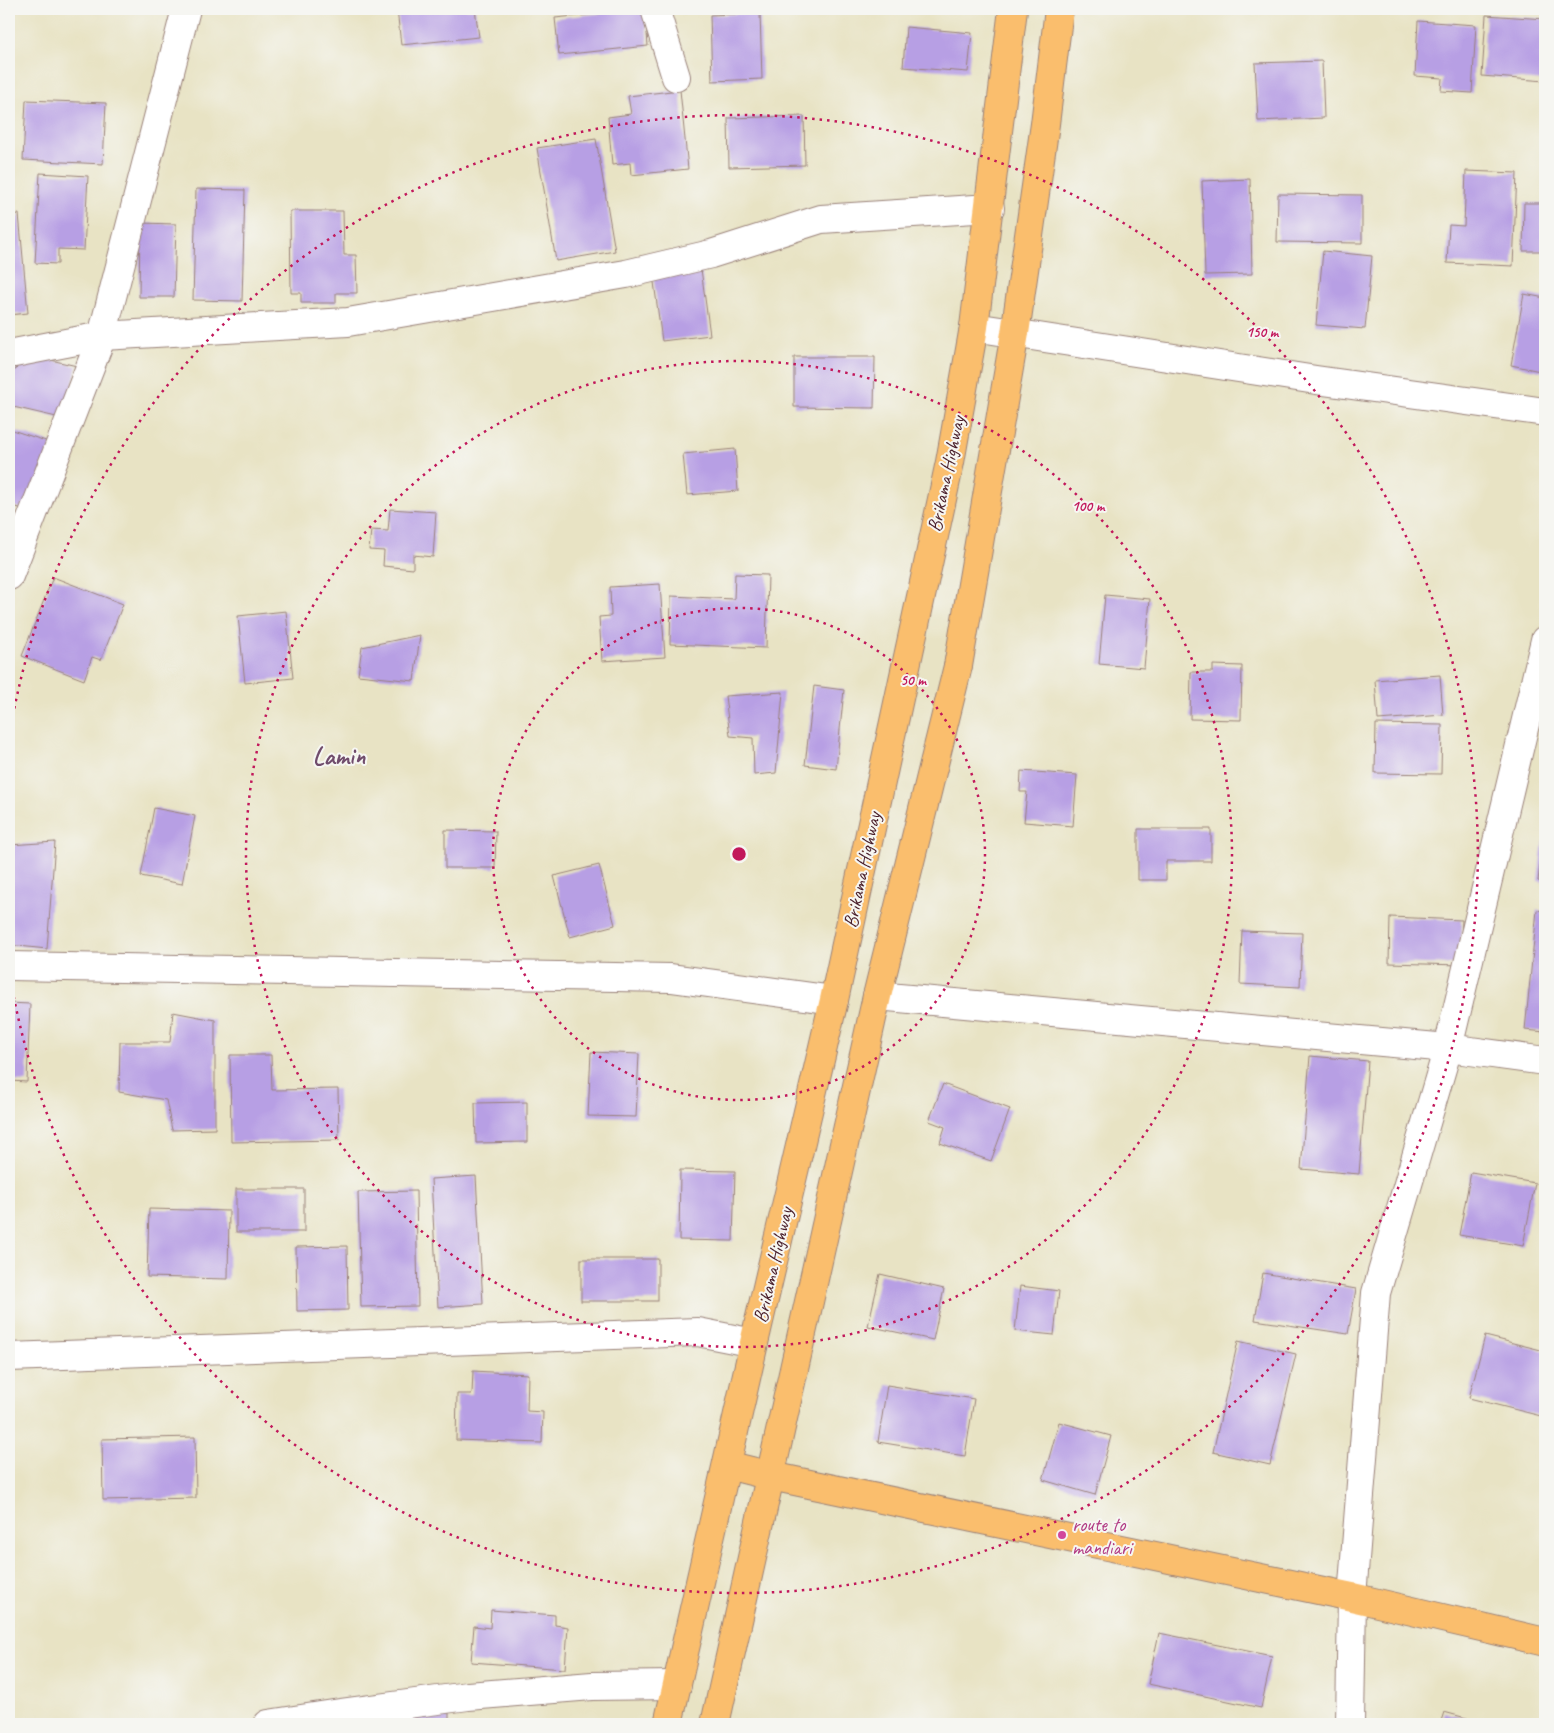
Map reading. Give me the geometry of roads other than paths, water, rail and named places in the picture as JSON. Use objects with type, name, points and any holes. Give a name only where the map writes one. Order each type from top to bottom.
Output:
[{"type":"main road","name":"Brikama Highway","points":[[668,1724],[834,1000],[950,462],[974,327],[1013,9]]},
{"type":"main road","points":[[715,1724],[877,996],[958,666],[1015,333],[1045,124],[1059,9]]},
{"type":"main road","points":[[727,1465],[771,1476],[1352,1597],[1545,1642]]},
{"type":"street","points":[[9,576],[102,336],[186,9]]},
{"type":"street","points":[[655,9],[676,77]]},
{"type":"street","points":[[9,354],[102,336],[348,322],[626,274],[711,254],[821,219],[990,208]]},
{"type":"street","points":[[974,327],[1316,380],[1545,412]]},
{"type":"street","points":[[1350,1724],[1352,1597],[1376,1293],[1448,1048],[1545,640]]},
{"type":"street","points":[[9,966],[671,978],[834,1000]]},
{"type":"street","points":[[877,996],[1448,1048],[1545,1061]]},
{"type":"street","points":[[9,1357],[698,1332],[754,1343]]},
{"type":"street","points":[[268,1724],[468,1696],[592,1686],[677,1685]]},
{"type":"place","name":"route to mandiari","points":[[1062,1535]]},
{"type":"district","name":"Lamin","points":[[339,756]]}]
